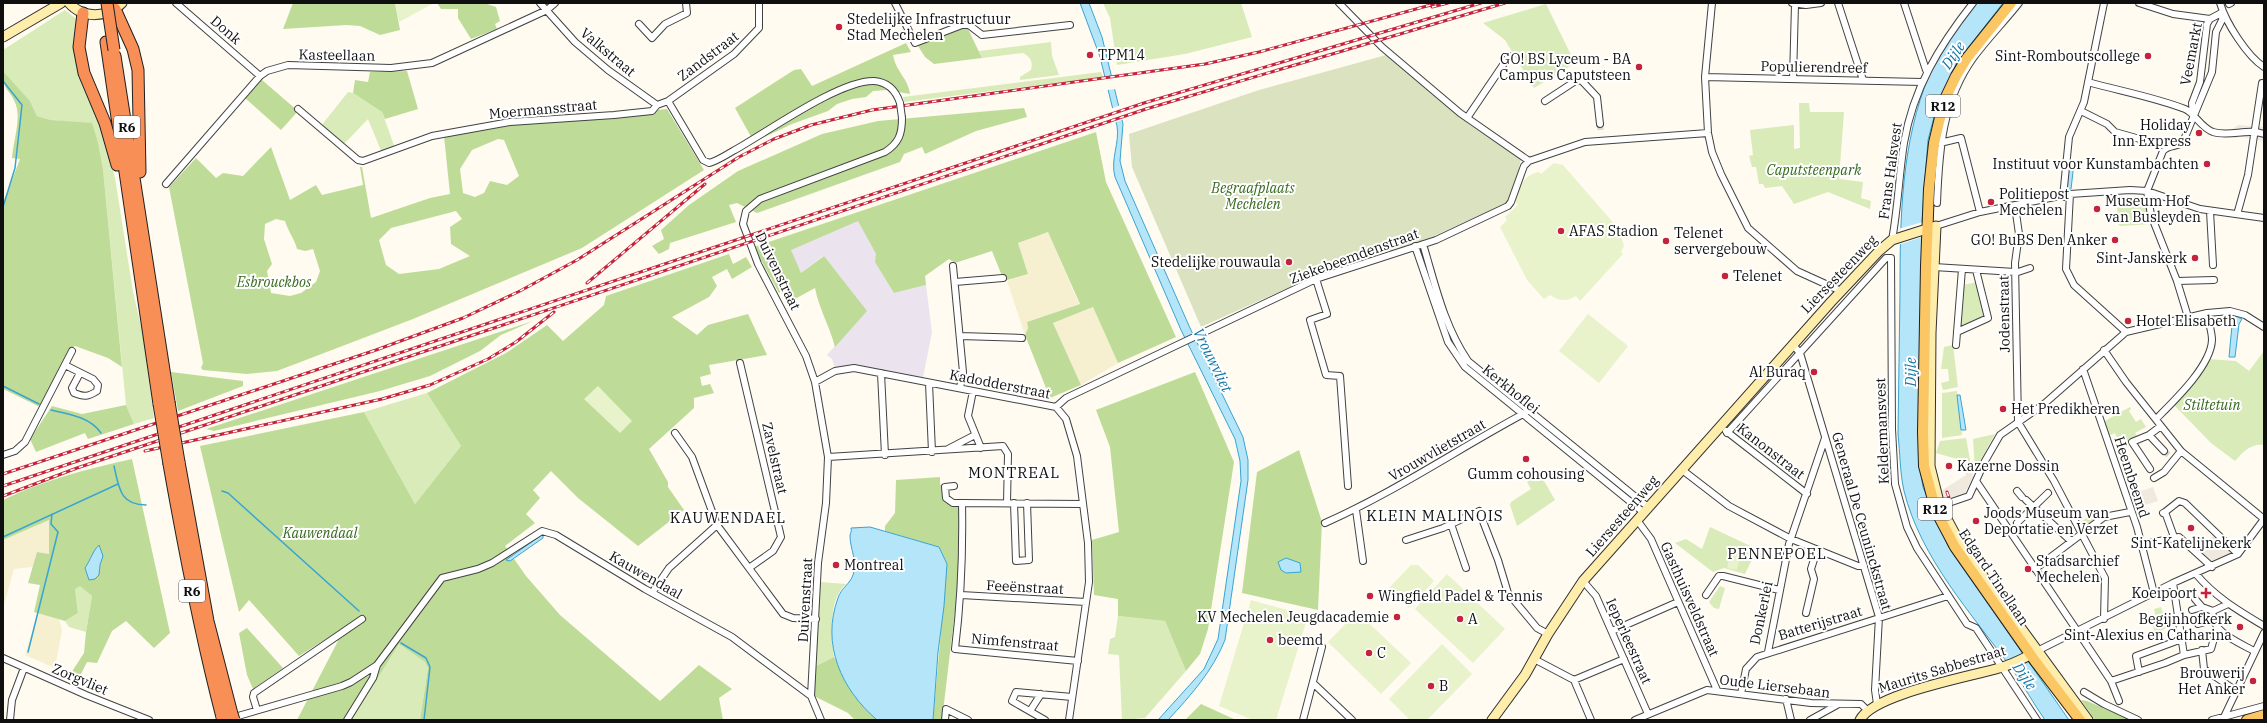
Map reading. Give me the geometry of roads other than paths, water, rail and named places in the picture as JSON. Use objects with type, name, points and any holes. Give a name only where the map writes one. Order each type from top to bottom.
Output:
[{"type":"highway","name":"R6","points":[[100,3],[110,46],[139,204],[164,403]]},
{"type":"highway","points":[[114,5],[133,48],[138,70],[142,192],[139,204]]},
{"type":"highway","name":"R6","points":[[114,5],[110,46],[128,196],[174,463],[190,580],[207,661],[227,718]]},
{"type":"highway","points":[[83,13],[79,46],[84,73],[106,128],[128,196]]},
{"type":"main road","points":[[3,37],[50,3]]},
{"type":"main road","points":[[3,31],[61,3]]},
{"type":"main road","points":[[69,3],[83,13],[102,14],[114,5]]},
{"type":"main road","name":"R12","points":[[1929,228],[1934,143],[1944,101],[1967,58],[2011,3]]},
{"type":"main road","name":"Liersesteenweg","points":[[1492,720],[1534,659],[1548,634],[1583,581],[1681,469],[1724,430],[1796,349],[1841,291],[1879,251],[1895,239],[1929,228]]},
{"type":"main road","name":"Edgard Tinellaan","points":[[1929,228],[1934,266],[1931,333],[1930,466],[1938,508]]},
{"type":"main road","name":"Edgard Tinellaan","points":[[1929,228],[1923,448],[1927,480],[1955,547],[2031,654]]},
{"type":"main road","name":"R12","points":[[2031,654],[2080,720]]},
{"type":"main road","name":"R12","points":[[2031,654],[2088,720]]},
{"type":"main road","name":"Maurits Sabbestraat","points":[[1860,720],[1867,710],[1877,704],[2003,667],[2031,654]]},
{"type":"main road","points":[[2247,720],[2264,715]]},
{"type":"street","name":"Donk","points":[[176,3],[260,76]]},
{"type":"street","name":"Valkstraat","points":[[540,3],[575,42],[608,70],[657,105]]},
{"type":"street","name":"Kasteellaan","points":[[166,184],[260,76],[267,71],[288,65],[391,68],[432,63],[547,10],[555,3]]},
{"type":"street","points":[[639,24],[652,38],[665,24],[687,13],[686,3]]},
{"type":"street","name":"Zandstraat","points":[[668,101],[734,54],[748,41],[758,28],[759,3]]},
{"type":"street","points":[[895,3],[915,44],[962,25],[969,25],[982,35],[1070,24]]},
{"type":"street","points":[[1339,3],[1382,47],[1467,118],[1529,161],[1573,144],[1602,137],[1708,133]]},
{"type":"street","points":[[1712,3],[1705,76],[1708,133],[1712,152],[1721,174],[1722,182],[1731,201],[1736,205],[1748,228],[1758,238],[1780,254],[1784,260],[1797,271],[1841,291]]},
{"type":"street","points":[[1793,79],[1793,3],[1806,5],[1821,3]]},
{"type":"street","points":[[1838,3],[1863,80]]},
{"type":"street","points":[[1904,3],[1926,70]]},
{"type":"street","name":"Frans Halsvest","points":[[1895,239],[1904,142],[1910,115],[1926,70],[1945,39],[1973,3]]},
{"type":"street","name":"R12","points":[[1937,204],[1940,142],[1950,102],[1964,72],[1974,57],[2019,3]]},
{"type":"street","points":[[2063,197],[2069,137],[2080,111],[2088,82],[2104,3]]},
{"type":"street","points":[[2139,3],[2173,14],[2210,19]]},
{"type":"street","points":[[2220,3],[2223,12],[2254,60],[2264,67]]},
{"type":"street","name":"Veemarkt","points":[[2193,117],[2192,103],[2200,82],[2207,24],[2210,19],[2223,12]]},
{"type":"street","name":"Veemarkt","points":[[2193,117],[2212,72],[2216,32],[2222,20],[2223,12]]},
{"type":"street","points":[[1467,118],[1509,56]]},
{"type":"street","name":"Populierendreef","points":[[1705,76],[1922,82]]},
{"type":"street","points":[[1545,101],[1577,80],[1582,80],[1597,97],[1600,124]]},
{"type":"street","name":"Duivenstraat","points":[[668,101],[703,160],[709,163],[746,144],[815,103],[860,83],[875,81],[889,86],[896,92],[900,103],[902,118],[900,138],[893,147],[885,152],[760,199],[748,207],[743,217],[744,230],[758,264],[806,356],[815,382],[828,457],[826,504],[818,563],[811,696],[821,720]]},
{"type":"street","points":[[2088,82],[2187,110],[2193,117],[2213,132],[2228,134],[2253,132],[2264,134]]},
{"type":"street","points":[[2238,213],[2248,175],[2253,132],[2262,83]]},
{"type":"street","points":[[657,105],[668,101]]},
{"type":"street","name":"Moermansstraat","points":[[298,110],[362,161],[432,136],[510,122],[652,111],[657,105]]},
{"type":"street","points":[[2080,111],[2107,124],[2115,132],[2168,146],[2178,146],[2183,142],[2193,117]]},
{"type":"street","points":[[1940,142],[1961,138],[1980,212]]},
{"type":"street","points":[[2168,146],[2163,151],[2147,191],[2151,219],[2177,281],[2188,317]]},
{"type":"street","name":"Ziekebeemdenstraat","points":[[1056,407],[1066,398],[1316,279],[1423,244],[1508,206],[1511,202],[1524,166],[1529,161]]},
{"type":"street","points":[[1929,228],[1980,212],[2063,197],[2070,194],[2130,190],[2147,191],[2210,211],[2238,213],[2264,218]]},
{"type":"street","points":[[2070,194],[2066,269],[2074,285],[2126,332]]},
{"type":"street","name":"Jodenstraat","points":[[2015,206],[2019,234],[2015,273],[2018,422]]},
{"type":"street","points":[[2210,211],[2213,265]]},
{"type":"street","name":"Kerkhoflei","points":[[1423,244],[1455,342],[1468,361],[1526,413]]},
{"type":"street","name":"Kerkhoflei","points":[[1415,246],[1441,324],[1455,355],[1465,367],[1526,413],[1646,510]]},
{"type":"street","name":"Liersesteenweg","points":[[1796,349],[1886,258],[1889,257]]},
{"type":"street","name":"Keldermansvest","points":[[1889,257],[1891,269],[1893,472],[1907,527],[1917,548],[1948,596],[1967,624],[1976,628],[2037,720]]},
{"type":"street","points":[[953,266],[963,372],[960,388]]},
{"type":"street","points":[[1934,266],[2015,273],[2030,268]]},
{"type":"street","points":[[1956,344],[1962,269]]},
{"type":"street","points":[[1957,332],[1988,318],[1976,270]]},
{"type":"street","points":[[955,282],[1003,278]]},
{"type":"street","points":[[1316,279],[1327,314],[1310,320],[1326,375],[1340,376],[1348,486]]},
{"type":"street","points":[[2177,281],[2214,280]]},
{"type":"street","points":[[1938,508],[1969,496],[1995,441],[2000,435],[2044,404],[2126,332],[2206,312],[2230,311],[2245,315],[2264,327]]},
{"type":"street","points":[[2156,419],[2196,376],[2203,365],[2212,340],[2206,312]]},
{"type":"street","points":[[960,336],[1022,338]]},
{"type":"street","name":"Generaal De Ceuninckstraat","points":[[1796,349],[1825,438],[1879,617],[1875,690],[1877,704]]},
{"type":"street","points":[[2031,654],[2104,619],[2173,583],[2212,567],[2238,554],[2264,519],[2181,451],[2126,382],[2104,350]]},
{"type":"street","points":[[3,455],[15,451],[25,442],[72,351]]},
{"type":"street","name":"Zavelstraat","points":[[740,362],[781,537],[773,551],[748,568]]},
{"type":"street","points":[[65,365],[80,373]]},
{"type":"street","name":"Kadodderstraat","points":[[815,382],[835,371],[854,368],[1056,407],[1066,418],[1081,478],[1088,543],[1089,582],[1070,720]]},
{"type":"street","name":"Heembeemd","points":[[2083,370],[2136,527],[2154,593]]},
{"type":"street","points":[[882,373],[885,455]]},
{"type":"street","points":[[929,383],[932,452]]},
{"type":"street","points":[[973,391],[968,416],[981,448]]},
{"type":"street","name":"Vrouwvlietstraat","points":[[1325,523],[1356,510],[1526,413]]},
{"type":"street","points":[[2018,422],[2082,532],[2105,578],[2104,619]]},
{"type":"street","points":[[2150,469],[2132,442],[2149,435],[2161,426]]},
{"type":"street","name":"Kanonstraat","points":[[1724,430],[1807,494]]},
{"type":"street","points":[[675,433],[692,457],[717,525],[748,568],[783,614],[787,617],[816,619]]},
{"type":"street","points":[[946,451],[975,435]]},
{"type":"street","points":[[2149,435],[2164,451]]},
{"type":"street","name":"Donkerlei","points":[[1741,694],[1746,669],[1757,656],[1768,652],[1779,590],[1791,540],[1825,438]]},
{"type":"street","points":[[828,457],[932,452],[1000,445],[1006,447],[1007,450],[1007,503]]},
{"type":"street","points":[[2154,478],[2164,472],[2181,451]]},
{"type":"street","points":[[1681,469],[1729,506],[1791,540],[1858,566],[1864,566]]},
{"type":"street","points":[[1976,481],[2111,681],[2119,701]]},
{"type":"street","points":[[954,486],[943,487],[948,502],[1083,504]]},
{"type":"street","points":[[2017,491],[2071,541]]},
{"type":"street","points":[[2017,523],[2048,493]]},
{"type":"street","points":[[2174,537],[2164,513],[2179,501],[2185,503],[2238,554]]},
{"type":"street","points":[[961,595],[963,548],[962,503]]},
{"type":"street","points":[[1014,503],[1016,561],[1030,560],[1027,503]]},
{"type":"street","points":[[1356,510],[1363,561]]},
{"type":"street","points":[[1406,540],[1451,524],[1479,511],[1498,560],[1508,593],[1537,628],[1548,634]]},
{"type":"street","points":[[2035,569],[2082,532],[2104,517],[2130,512]]},
{"type":"street","name":"Gasthuisveldstraat","points":[[1637,520],[1651,539],[1717,690]]},
{"type":"street","points":[[1451,524],[1466,568]]},
{"type":"street","points":[[652,593],[669,568],[717,525]]},
{"type":"street","name":"Kauwendaal","points":[[347,720],[373,678],[377,665],[442,578],[478,569],[492,563],[542,532],[556,535],[652,593],[732,637],[811,696]]},
{"type":"street","points":[[2140,545],[2180,537],[2212,567]]},
{"type":"street","points":[[1806,613],[1814,579],[1811,569],[1817,550]]},
{"type":"street","points":[[2196,574],[2209,589],[2228,604],[2264,626]]},
{"type":"street","points":[[1706,595],[1719,576],[1779,590]]},
{"type":"street","name":"Ieperleestraat","points":[[1583,581],[1596,596],[1648,714]]},
{"type":"street","points":[[2173,583],[2184,655]]},
{"type":"street","name":"Feeënstraat","points":[[961,595],[1086,602]]},
{"type":"street","name":"Nimfenstraat","points":[[961,595],[955,649],[1078,660]]},
{"type":"street","name":"Batterijstraat","points":[[1768,652],[1948,596]]},
{"type":"street","points":[[2195,599],[2202,607],[2213,612]]},
{"type":"street","points":[[1612,631],[1678,602]]},
{"type":"street","points":[[2213,612],[2228,604]]},
{"type":"street","points":[[2192,610],[2202,607]]},
{"type":"street","points":[[2213,612],[2212,620],[2217,628],[2255,649],[2264,649]]},
{"type":"street","points":[[257,710],[253,697],[254,693],[362,619]]},
{"type":"street","points":[[2198,624],[2212,620]]},
{"type":"street","points":[[2111,681],[2184,655],[2211,649],[2217,628]]},
{"type":"street","points":[[2224,717],[2235,690],[2264,633]]},
{"type":"street","points":[[2139,672],[2136,656],[2182,639]]},
{"type":"street","points":[[1304,719],[1322,647]]},
{"type":"street","points":[[2202,650],[2204,669],[2235,690]]},
{"type":"street","name":"Zorgvliet","points":[[3,658],[145,719]]},
{"type":"street","points":[[1534,659],[1574,680],[1592,720]]},
{"type":"street","points":[[1574,680],[1624,659]]},
{"type":"street","points":[[227,718],[346,684],[377,665]]},
{"type":"street","points":[[10,720],[12,700],[24,668]]},
{"type":"street","points":[[1313,683],[1352,720]]},
{"type":"street","name":"Oude Liersebaan","points":[[1636,720],[1707,690],[1837,705],[1861,704],[1867,710]]},
{"type":"street","points":[[1045,720],[1012,701],[1016,692],[1072,697]]},
{"type":"street","points":[[2084,692],[2104,704],[2138,720]]},
{"type":"street","points":[[1030,711],[1040,694]]},
{"type":"street","points":[[1786,700],[1791,720]]},
{"type":"street","points":[[1810,720],[1837,705]]},
{"type":"street","points":[[2212,720],[2264,706]]},
{"type":"street","points":[[945,720],[946,709],[968,720]]},
{"type":"water","points":[[1080,3],[1089,3],[1102,37],[1123,124],[1120,161],[1125,181],[1190,328],[1243,437],[1248,460],[1248,480],[1225,640],[1220,652],[1207,673],[1193,692],[1168,720],[1158,720],[1204,669],[1218,639],[1241,481],[1240,461],[1235,439],[1181,330],[1115,177],[1114,157],[1118,132],[1117,126],[1100,57]]},
{"type":"water","name":"Dijle","points":[[1977,3],[2003,3],[1957,62],[1935,113],[1928,140],[1922,221],[1919,462],[1923,487],[1948,546],[2069,720],[2045,720],[2012,669],[1949,585],[1922,540],[1904,491],[1902,477],[1898,434],[1901,236],[1904,180],[1908,153],[1920,99],[1934,63],[1957,28]]},
{"type":"water","points":[[2069,162],[2074,163],[2071,189],[2066,190]]},
{"type":"water","points":[[2233,315],[2242,319],[2239,324],[2235,357],[2229,357]]},
{"type":"water","points":[[1957,395],[1960,395],[1966,430],[1961,430]]},
{"type":"water","points":[[870,527],[939,547],[947,564],[933,720],[877,720],[864,708],[853,694],[844,680],[838,665],[833,649],[833,615],[841,591],[853,575],[855,565],[850,541],[851,528]]},
{"type":"water","points":[[543,534],[543,538],[510,561],[506,560]]},
{"type":"water","points":[[99,545],[103,556],[99,575],[95,579],[89,580],[85,568]]},
{"type":"water","points":[[1286,558],[1300,563],[1301,572],[1286,573],[1281,570],[1278,562]]},
{"type":"waterway","points":[[3,81],[22,105],[15,168],[3,207]]},
{"type":"waterway","points":[[3,386],[39,404]]},
{"type":"waterway","points":[[51,410],[79,417],[91,423],[101,433]]},
{"type":"waterway","points":[[114,466],[117,481],[122,494],[131,502],[146,505]]},
{"type":"waterway","points":[[3,537],[118,484]]},
{"type":"waterway","points":[[222,491],[228,493],[359,611]]},
{"type":"waterway","points":[[28,652],[58,532],[51,524],[52,514]]},
{"type":"waterway","points":[[401,643],[426,658],[430,667],[424,720]]},
{"type":"tunnel","points":[[1600,124],[1601,133]]},
{"type":"tunnel","points":[[2164,451],[2174,460]]},
{"type":"railway","points":[[3,474],[376,350],[463,318],[520,291],[577,260],[739,157],[774,139],[811,125],[872,110],[1205,64],[1259,52],[1438,3]]},
{"type":"railway","points":[[1432,7],[1448,3]]},
{"type":"railway","points":[[3,486],[1144,103],[1481,3]]},
{"type":"railway","points":[[3,496],[77,468],[1146,109],[1505,3]]},
{"type":"railway","points":[[587,283],[705,184]]},
{"type":"railway","points":[[145,451],[382,399],[430,385],[488,359],[516,342],[554,312]]},
{"type":"railway","points":[[1947,492],[1949,498]]},
{"type":"place","name":"Stedelijke Infrastructuur Stad Mechelen","points":[[839,27]]},
{"type":"place","name":"TPM14","points":[[1090,55]]},
{"type":"place","name":"Sint-Romboutscollege","points":[[2148,56]]},
{"type":"place","name":"GO! BS Lyceum - BA Campus Caputsteen","points":[[1639,67]]},
{"type":"place","name":"Holiday Inn Express","points":[[2199,133]]},
{"type":"place","name":"Instituut voor Kunstambachten","points":[[2207,164]]},
{"type":"place","name":"Politiepost Mechelen","points":[[1991,202]]},
{"type":"place","name":"Museum Hof van Busleyden","points":[[2097,209]]},
{"type":"place","name":"AFAS Stadion","points":[[1561,231]]},
{"type":"place","name":"GO! BuBS Den Anker","points":[[2115,240]]},
{"type":"place","name":"Telenet servergebouw","points":[[1666,241]]},
{"type":"place","name":"Sint-Janskerk","points":[[2195,258]]},
{"type":"place","name":"Stedelijke rouwaula","points":[[1289,262]]},
{"type":"place","name":"Telenet","points":[[1725,276]]},
{"type":"place","name":"Hotel Elisabeth","points":[[2128,321]]},
{"type":"place","name":"Al Buraq","points":[[1814,372]]},
{"type":"place","name":"Het Predikheren","points":[[2003,409]]},
{"type":"place","name":"Gumm cohousing","points":[[1526,459]]},
{"type":"place","name":"Kazerne Dossin","points":[[1949,466]]},
{"type":"place","name":"Joods Museum van Deportatie en Verzet","points":[[1976,521]]},
{"type":"place","name":"Sint-Katelijnekerk","points":[[2191,528]]},
{"type":"place","name":"Montreal","points":[[836,565]]},
{"type":"place","name":"Stadsarchief Mechelen","points":[[2028,569]]},
{"type":"place","name":"Koeipoort","points":[[2206,593]]},
{"type":"place","name":"Wingfield Padel & Tennis","points":[[1370,596]]},
{"type":"place","name":"KV Mechelen Jeugdacademie","points":[[1397,617]]},
{"type":"place","name":"A","points":[[1460,619]]},
{"type":"place","name":"Begijnhofkerk Sint-Alexius en Catharina","points":[[2240,627]]},
{"type":"place","name":"beemd","points":[[1270,640]]},
{"type":"place","name":"C","points":[[1369,653]]},
{"type":"place","name":"Brouwerij Het Anker","points":[[2253,681]]},
{"type":"place","name":"B","points":[[1431,686]]},
{"type":"district","name":"MONTREAL","points":[[1014,472]]},
{"type":"district","name":"KLEIN MALINOIS","points":[[1435,515]]},
{"type":"district","name":"KAUWENDAEL","points":[[728,517]]},
{"type":"district","name":"PENNEPOEL","points":[[1777,553]]},
{"type":"park label","name":"Caputsteenpark","points":[[1814,170]]},
{"type":"park label","name":"Begraafplaats Mechelen","points":[[1253,196]]},
{"type":"park label","name":"Esbrouckbos","points":[[274,282]]},
{"type":"park label","name":"Stiltetuin","points":[[2212,405]]},
{"type":"water label","name":"Vrouwvliet","points":[[1213,360]]}]
